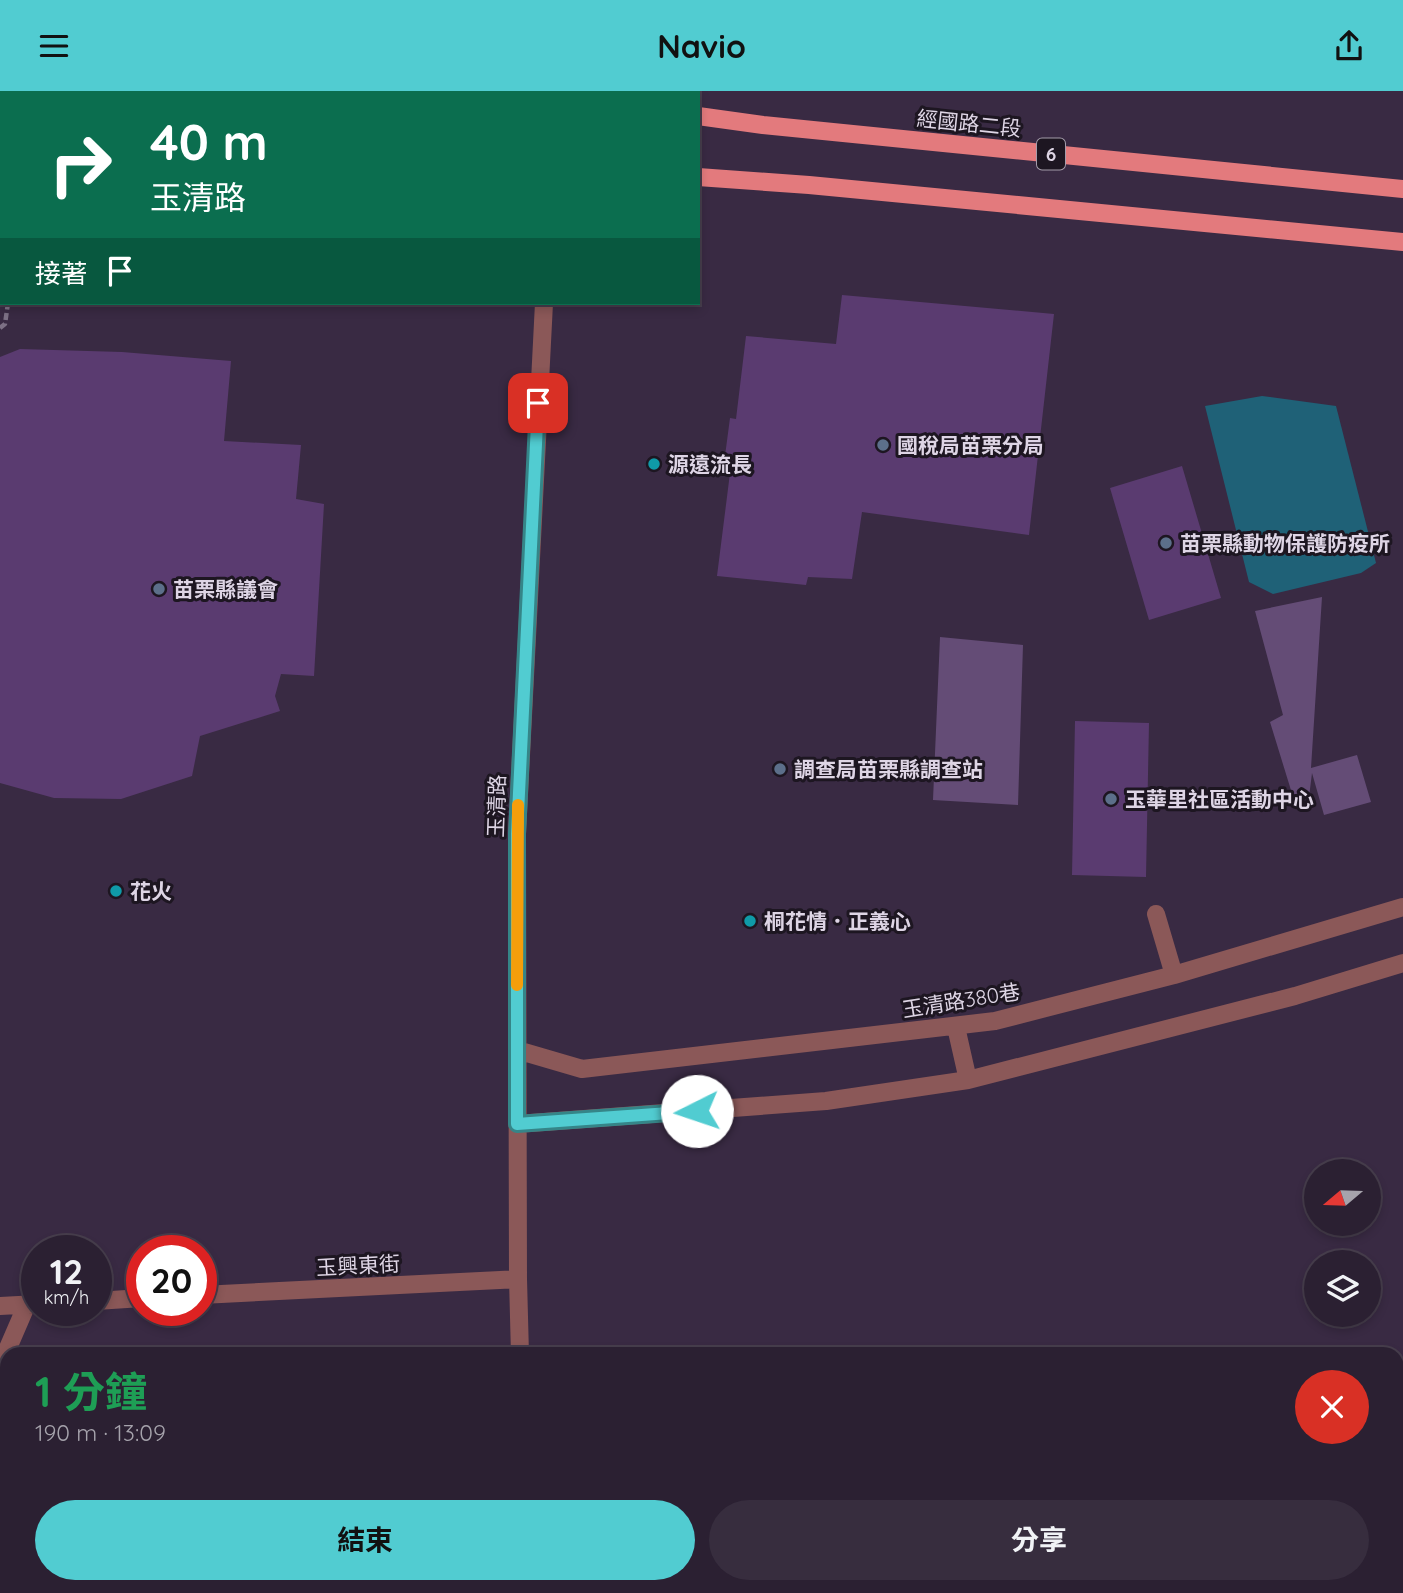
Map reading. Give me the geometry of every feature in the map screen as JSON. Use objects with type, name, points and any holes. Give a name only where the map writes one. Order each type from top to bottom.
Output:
[{"type":"main road","name":"經國路二段","points":[[700,116],[1403,189]]},
{"type":"main road","points":[[700,177],[822,186],[1403,243]]},
{"type":"street","name":"玉清路","points":[[520,1347],[517,834],[544,305]]},
{"type":"street","name":"玉清路380巷","points":[[517,1050],[582,1069],[995,1021],[1174,975],[1403,907]]},
{"type":"street","points":[[1156,914],[1174,975]]},
{"type":"street","points":[[517,1124],[826,1101],[968,1080],[1294,996],[1403,963]]},
{"type":"street","points":[[957,1027],[968,1080]]},
{"type":"street","name":"玉興東街","points":[[217,1294],[518,1279]]},
{"type":"street","points":[[0,1306],[21,1305]]},
{"type":"street","points":[[9,1347],[21,1325]]},
{"type":"path","points":[[0,328],[5,324],[8,305]]},
{"type":"shaded area","points":[[1322,597],[1311,768],[1357,755],[1371,802],[1324,815],[1312,773],[1309,797],[1294,800],[1270,722],[1283,715],[1255,611]]},
{"type":"shaded area","points":[[940,637],[1023,645],[1018,805],[933,800]]},
{"type":"water","points":[[1262,396],[1336,406],[1376,563],[1361,573],[1273,594],[1249,582],[1205,406]]},
{"type":"building","name":"國稅局苗栗分局","points":[[842,295],[1054,314],[1029,535],[862,512],[852,579],[808,577],[806,585],[717,576],[730,473],[723,471],[730,418],[736,419],[746,336],[836,344]]},
{"type":"building","name":"苗栗縣議會","points":[[20,349],[122,352],[231,361],[224,441],[301,445],[296,499],[324,504],[314,676],[281,674],[275,696],[280,711],[200,736],[192,776],[121,799],[54,798],[0,783],[0,357]]},
{"type":"building","name":"苗栗縣動物保護防疫所","points":[[1182,466],[1221,598],[1149,620],[1110,488]]},
{"type":"building","name":"玉華里社區活動中心","points":[[1075,721],[1149,723],[1146,877],[1072,875]]},
{"type":"slow traffic","points":[[517,985],[518,805]]},
{"type":"place","name":"國稅局苗栗分局","points":[[883,445]]},
{"type":"place","name":"源遠流長","points":[[654,464]]},
{"type":"place","name":"苗栗縣動物保護防疫所","points":[[1166,543]]},
{"type":"place","name":"苗栗縣議會","points":[[159,589]]},
{"type":"place","name":"調查局苗栗縣調查站","points":[[780,769]]},
{"type":"place","name":"玉華里社區活動中心","points":[[1111,799]]},
{"type":"place","name":"花火","points":[[116,891]]},
{"type":"place","name":"桐花情．正義心","points":[[750,921]]},
{"type":"route","points":[[538,403],[517,834],[517,1124],[697,1111]]}]
